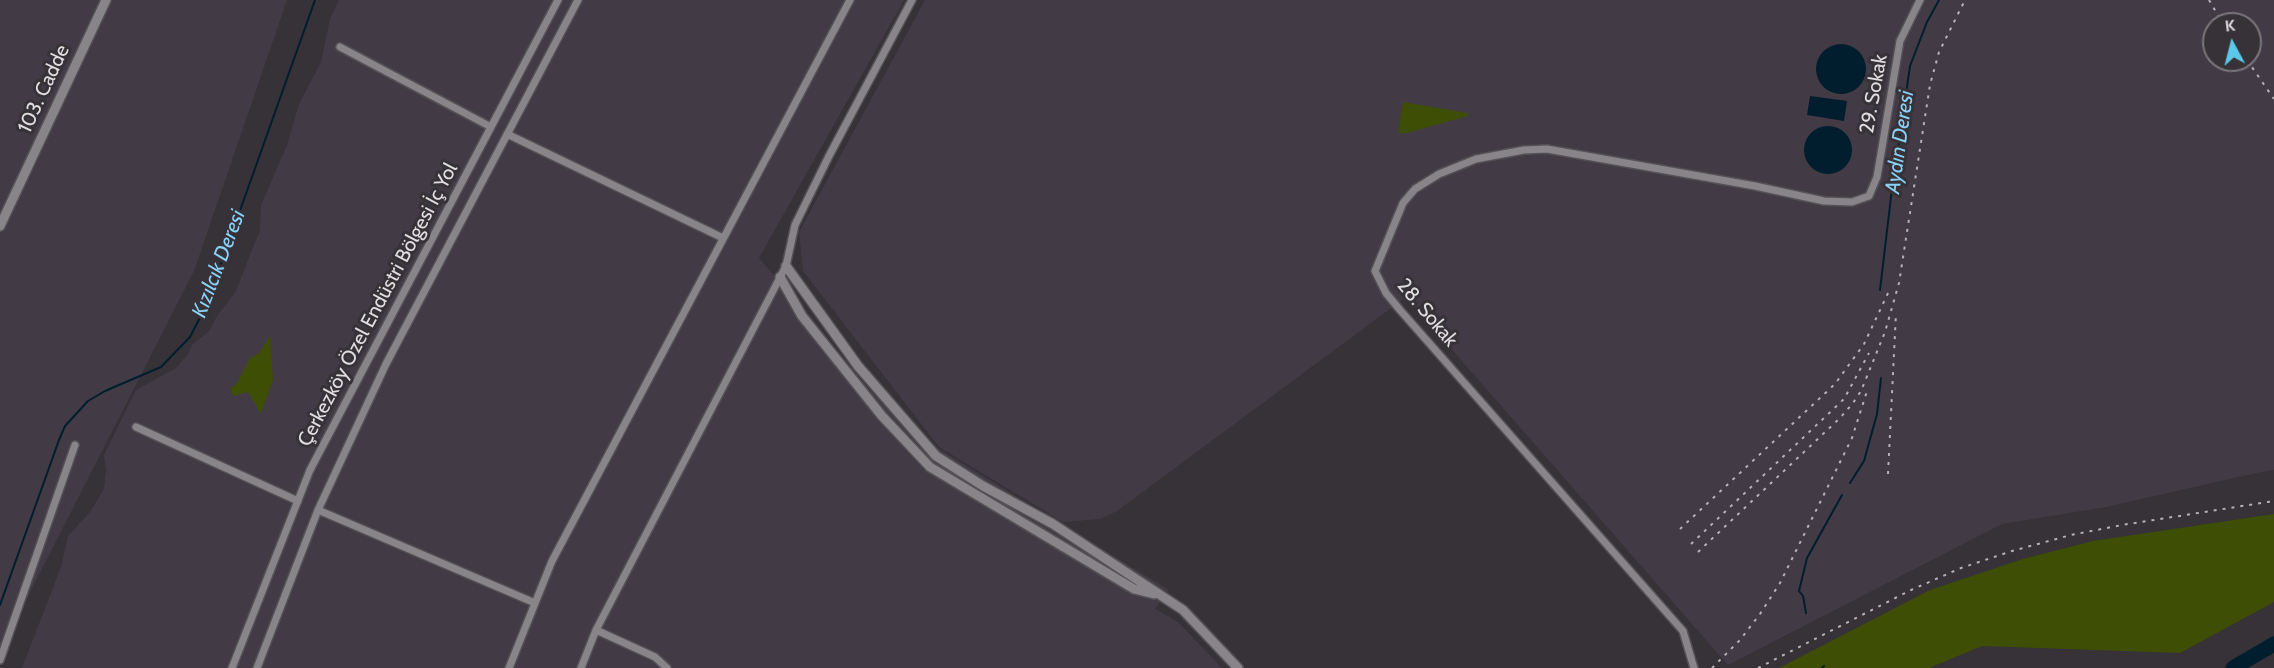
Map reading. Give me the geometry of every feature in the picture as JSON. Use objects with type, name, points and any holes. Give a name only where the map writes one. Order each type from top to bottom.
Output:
[{"type":"street","name":"103. Cadde","points":[[0,226],[106,0]]},
{"type":"street","name":"Çerkezköy Özel Endüstri Bölgesi İç Yol","points":[[232,668],[310,470],[558,0]]},
{"type":"street","name":"Çerkezköy Özel Endüstri Bölgesi İç Yol","points":[[257,668],[318,510],[386,364],[578,0]]},
{"type":"street","points":[[509,668],[552,561],[850,0]]},
{"type":"street","points":[[581,668],[596,630],[786,266],[795,225],[834,146],[912,0]]},
{"type":"street","name":"29. Sokak","points":[[1869,196],[1877,177],[1900,41],[1920,0]]},
{"type":"street","points":[[340,47],[491,127]]},
{"type":"street","points":[[507,134],[723,238]]},
{"type":"street","name":"28. Sokak","points":[[1694,668],[1683,631],[1400,310],[1386,293],[1374,271],[1403,203],[1415,189],[1439,174],[1476,159],[1524,150],[1547,149],[1755,186],[1824,201],[1852,202],[1869,196]]},
{"type":"street","points":[[786,266],[858,366],[936,456],[983,486],[1053,524],[1183,610],[1238,668]]},
{"type":"street","points":[[780,277],[801,316],[882,416],[930,467],[1134,589],[1160,595]]},
{"type":"street","points":[[136,427],[298,501]]},
{"type":"street","points":[[0,660],[75,445]]},
{"type":"street","points":[[318,510],[535,603]]},
{"type":"street","points":[[596,630],[655,657],[667,668]]},
{"type":"shaded area","points":[[0,0],[287,0],[194,271],[0,651]]},
{"type":"shaded area","points":[[339,0],[904,0],[759,258],[870,390],[939,449],[1169,590],[1155,609],[1178,622],[1222,668],[22,668],[61,567],[68,536],[90,512],[104,489],[106,470],[104,455],[136,390],[176,368],[189,353],[192,345],[209,331],[217,316],[235,293],[260,230],[261,205],[287,145],[299,104],[321,62],[330,19]]},
{"type":"shaded area","points":[[925,0],[2274,0],[2274,470],[2106,507],[2002,524],[1728,665],[1406,297],[1117,511],[1100,519],[1063,522],[939,447],[803,271],[799,232]]},
{"type":"green space","points":[[1403,102],[1467,113],[1468,116],[1403,134],[1398,132]]},
{"type":"green space","points":[[270,336],[273,380],[261,414],[248,392],[234,396],[230,389],[237,383],[250,358],[259,353]]},
{"type":"green space","points":[[2274,514],[2274,602],[2180,653],[1982,646],[1929,668],[1779,668],[1930,590],[2023,559],[2093,541]]},
{"type":"water","points":[[1841,44],[1850,46],[1861,55],[1866,69],[1864,78],[1855,89],[1841,94],[1832,92],[1821,83],[1816,69],[1818,60],[1827,49]]},
{"type":"water","points":[[1810,96],[1847,101],[1844,121],[1807,115]]},
{"type":"water","points":[[1823,126],[1833,126],[1848,136],[1852,150],[1851,159],[1842,170],[1833,174],[1823,174],[1808,164],[1804,155],[1804,145],[1814,130]]},
{"type":"waterway","name":"Kızılcık Deresi","points":[[0,605],[65,426],[88,401],[105,391],[161,367],[190,337],[206,306],[315,0]]},
{"type":"waterway","name":"Aydın Deresi","points":[[1880,290],[1910,66],[1927,22],[1939,0]]},
{"type":"waterway","name":"Aydın Deresi","points":[[1850,483],[1864,461],[1877,414],[1881,378]]},
{"type":"waterway","name":"Aydın Deresi","points":[[1806,613],[1803,596],[1799,591],[1807,558],[1842,495]]},
{"type":"waterway","points":[[2233,668],[2274,644]]},
{"type":"railway","points":[[1698,552],[1840,418],[1861,391],[1885,332],[1899,283],[1930,85],[1939,52],[1965,0]]},
{"type":"railway","points":[[2209,0],[2216,12]]},
{"type":"railway","points":[[2255,72],[2274,99]]},
{"type":"railway","points":[[1680,529],[1835,384],[1864,344],[1889,291]]},
{"type":"railway","points":[[1888,474],[1896,313]]},
{"type":"railway","points":[[1691,544],[1844,399],[1869,353]]},
{"type":"railway","points":[[1712,668],[1740,640],[1780,583],[1852,438],[1868,388]]},
{"type":"railway","points":[[1758,668],[1911,590],[1961,568],[2012,551],[2071,535],[2122,525],[2274,501]]}]
